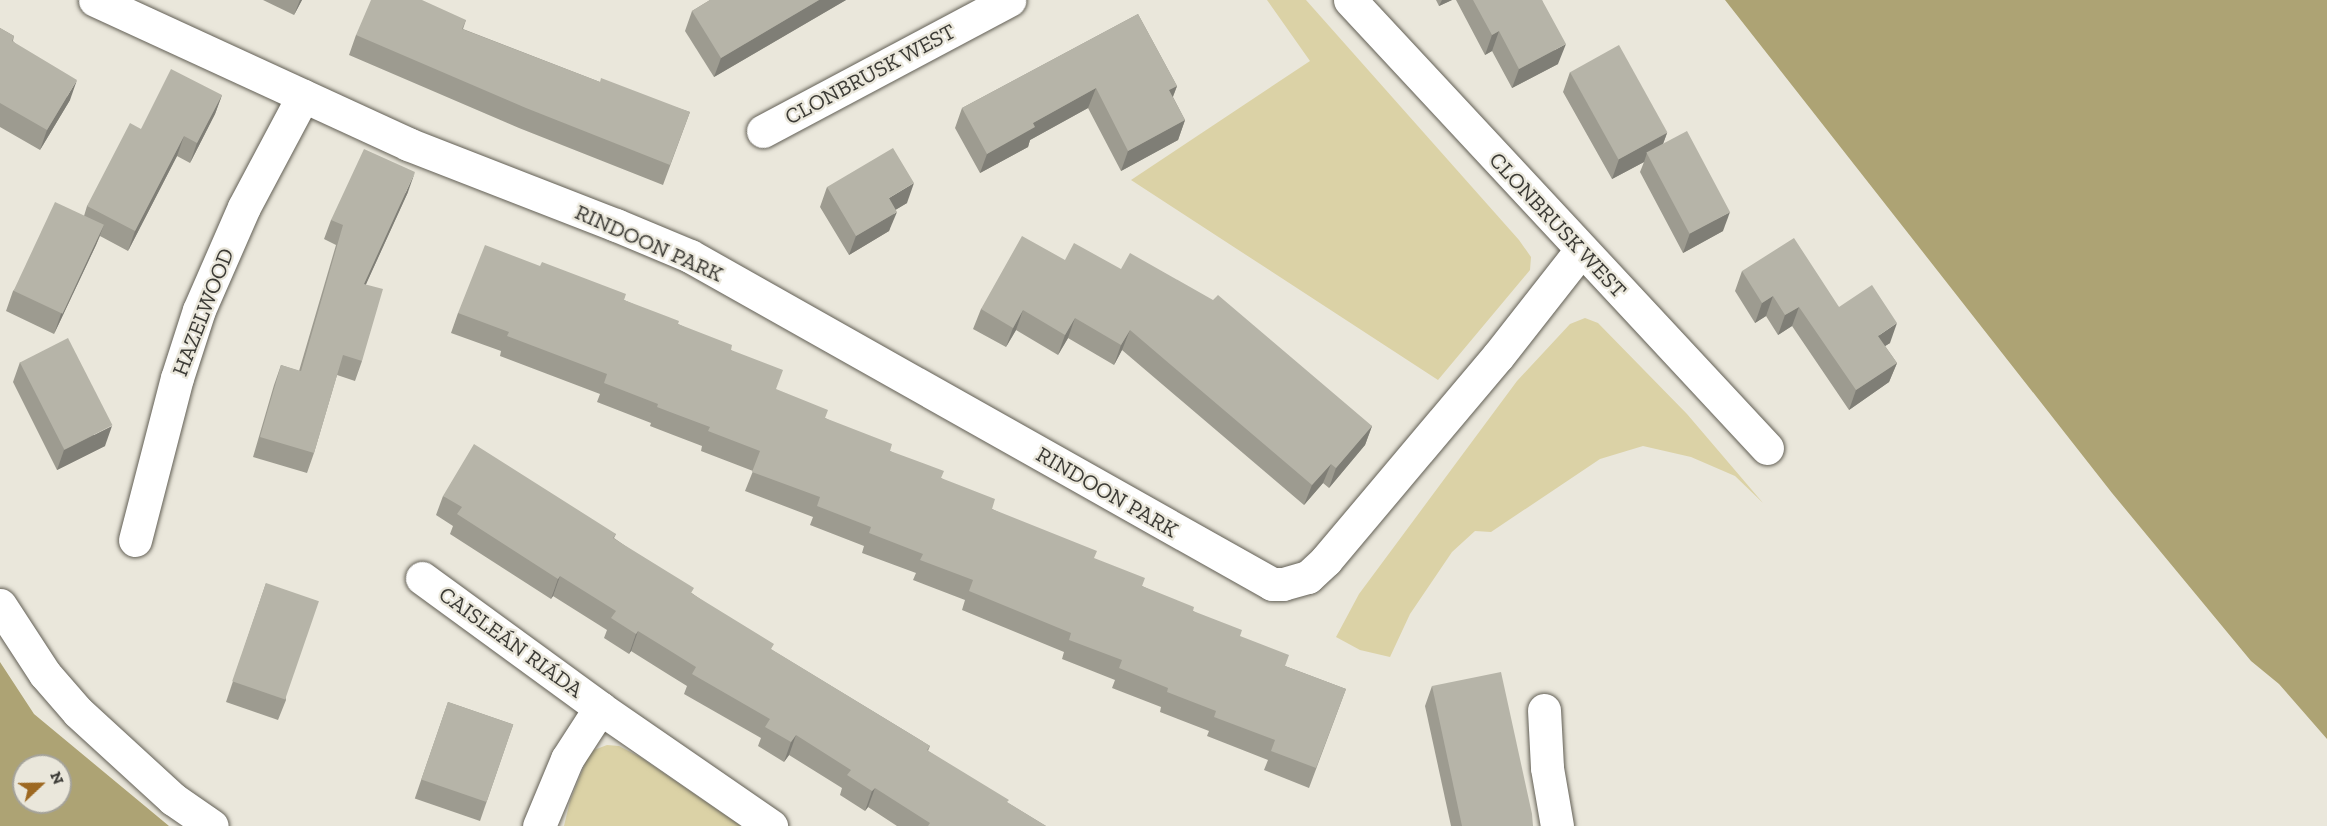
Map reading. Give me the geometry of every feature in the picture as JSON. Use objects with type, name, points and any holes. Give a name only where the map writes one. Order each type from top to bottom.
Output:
[{"type":"street","points":[[95,0],[303,96]]},
{"type":"street","name":"CLONBRUSK WEST","points":[[763,131],[1009,0]]},
{"type":"street","name":"CLONBRUSK WEST","points":[[1350,0],[1767,448]]},
{"type":"street","name":"RINDOON PARK","points":[[303,96],[408,144],[690,256],[1258,578],[1283,584],[1308,577],[1326,560],[1498,356],[1581,250]]},
{"type":"street","name":"HAZELWOOD","points":[[135,540],[177,378],[199,310],[244,207],[303,96]]},
{"type":"street","name":"CAISLEÁN RIÁDA","points":[[422,578],[600,708],[771,826]]},
{"type":"street","points":[[0,605],[45,674],[78,712],[173,799],[212,826]]},
{"type":"street","name":"CAISLEÁN RIÁDA","points":[[539,826],[567,759],[600,708]]},
{"type":"street","points":[[1544,710],[1547,768],[1557,826]]},
{"type":"shaded area","points":[[1267,0],[1306,0],[1519,240],[1531,257],[1530,270],[1438,380],[1131,180],[1310,61]]},
{"type":"shaded area","points":[[1725,0],[2327,0],[2327,739],[2279,684],[2251,661],[2112,493]]},
{"type":"shaded area","points":[[1585,318],[1598,323],[1687,414],[1763,503],[1735,476],[1691,457],[1643,446],[1600,459],[1491,532],[1475,531],[1452,552],[1410,614],[1390,657],[1360,650],[1336,637],[1359,594],[1517,381],[1570,324]]},
{"type":"shaded area","points":[[0,662],[34,714],[169,826],[0,826]]},
{"type":"shaded area","points":[[607,745],[619,746],[640,757],[741,826],[564,826],[570,801],[587,759],[594,750]]},
{"type":"building","points":[[371,0],[422,0],[466,20],[462,29],[600,82],[601,78],[690,112],[670,165],[526,108],[356,35]]},
{"type":"building","points":[[710,0],[819,0],[721,58],[692,11]]},
{"type":"building","points":[[1473,0],[1542,0],[1566,44],[1519,69],[1499,31],[1492,35]]},
{"type":"building","points":[[1138,14],[1177,86],[1169,90],[1185,120],[1128,151],[1096,88],[1033,123],[1035,127],[987,154],[962,108]]},
{"type":"building","points":[[0,28],[14,36],[12,41],[77,80],[47,130],[0,103]]},
{"type":"building","points":[[1619,45],[1667,132],[1619,160],[1570,72]]},
{"type":"building","points":[[171,69],[222,95],[197,143],[184,136],[135,231],[87,206],[130,123],[141,129]]},
{"type":"building","points":[[1687,131],[1730,212],[1690,234],[1646,153]]},
{"type":"building","points":[[893,148],[914,183],[889,198],[897,212],[856,236],[827,187]]},
{"type":"building","points":[[364,149],[415,172],[364,284],[383,289],[362,361],[343,355],[314,453],[260,437],[281,365],[301,371],[343,225],[331,220]]},
{"type":"building","points":[[55,202],[104,225],[63,314],[14,291]]},
{"type":"building","points":[[1022,236],[1065,260],[1074,243],[1121,269],[1130,253],[1213,300],[1218,295],[1372,426],[1336,468],[1331,464],[1312,485],[1130,330],[1121,345],[1075,318],[1065,335],[1023,310],[1013,328],[981,309]]},
{"type":"building","points":[[1794,238],[1839,307],[1872,285],[1897,323],[1878,336],[1897,363],[1856,390],[1799,307],[1785,315],[1773,296],[1762,303],[1742,271]]},
{"type":"building","points":[[485,245],[540,266],[542,262],[626,294],[624,300],[679,321],[678,324],[732,345],[731,350],[783,370],[776,389],[828,410],[825,418],[892,444],[890,451],[944,471],[941,478],[995,499],[992,509],[1097,551],[1094,558],[1145,578],[1142,586],[1194,607],[1193,611],[1242,630],[1240,636],[1289,655],[1285,666],[1346,689],[1316,768],[1271,751],[1275,740],[1214,717],[1216,711],[1167,692],[1168,688],[1119,668],[1122,660],[1069,640],[1071,633],[969,591],[973,580],[920,560],[923,554],[869,533],[871,527],[817,506],[820,497],[752,472],[760,451],[708,431],[710,427],[657,407],[658,404],[604,383],[607,374],[507,336],[509,332],[458,313]]},
{"type":"building","points":[[68,338],[112,425],[64,450],[20,363]]},
{"type":"building","points":[[474,444],[616,534],[613,538],[694,588],[691,593],[774,644],[771,649],[930,746],[927,750],[1009,800],[1007,802],[1046,826],[928,826],[930,823],[875,788],[872,791],[847,775],[851,770],[796,735],[791,742],[765,727],[770,719],[692,674],[696,667],[638,631],[636,634],[611,618],[616,611],[560,576],[558,579],[457,514],[462,507],[443,496]]},
{"type":"building","points":[[266,583],[319,601],[285,700],[232,681]]},
{"type":"building","points":[[1501,672],[1533,826],[1462,826],[1432,686]]},
{"type":"building","points":[[448,702],[513,724],[487,802],[421,780]]}]
